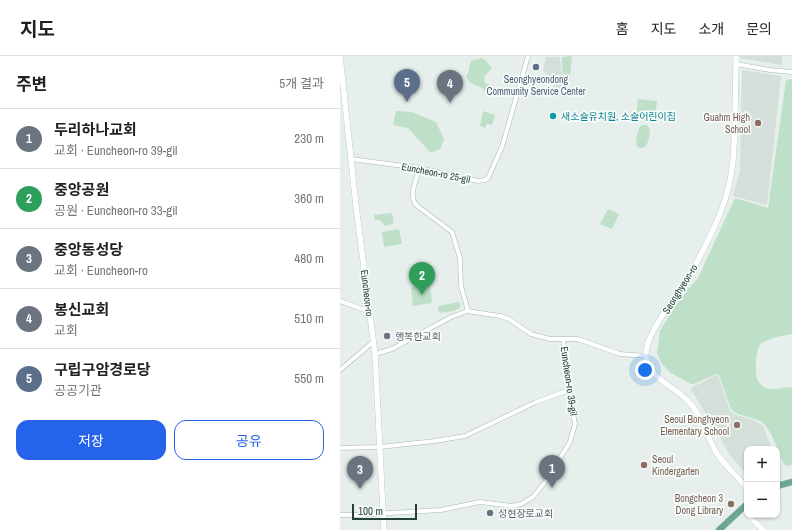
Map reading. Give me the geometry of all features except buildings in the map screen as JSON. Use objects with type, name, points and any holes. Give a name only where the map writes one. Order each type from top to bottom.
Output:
[{"type":"main road","points":[[780,485],[792,482]]},
{"type":"main road","points":[[719,530],[744,507]]},
{"type":"street","name":"Euncheon-ro","points":[[340,56],[356,206],[374,342],[384,530]]},
{"type":"street","name":"Euncheon-ro 25-gil","points":[[351,159],[419,168],[480,181],[485,180],[488,178],[502,146],[528,56]]},
{"type":"street","name":"Seonghyeon-ro","points":[[643,356],[650,339],[669,305],[692,273],[719,216],[728,189],[734,163],[736,56]]},
{"type":"street","points":[[736,64],[792,72]]},
{"type":"street","points":[[419,168],[412,193],[412,201],[452,232],[460,258],[461,286],[468,312]]},
{"type":"street","points":[[340,301],[370,312]]},
{"type":"street","points":[[375,354],[392,349],[450,317],[463,312],[468,312],[500,316],[509,319],[531,334],[550,340],[578,339],[620,354],[643,356],[662,381],[688,401],[696,410],[716,451],[744,484]]},
{"type":"street","name":"Euncheon-ro 39-gil","points":[[340,514],[441,510],[480,502],[512,506],[521,504],[533,498],[546,482],[570,442],[575,424],[563,339]]},
{"type":"street","points":[[340,370],[374,342]]},
{"type":"street","points":[[340,448],[380,447],[465,436],[536,402],[569,390]]},
{"type":"street","points":[[740,510],[744,513]]},
{"type":"street","points":[[750,518],[763,530]]},
{"type":"shaded area","points":[[740,56],[782,56],[782,65],[740,58]]},
{"type":"shaded area","points":[[546,57],[560,57],[561,70],[569,85],[558,92],[543,70]]},
{"type":"shaded area","name":"Guahm High School","points":[[742,70],[781,76],[767,205],[733,196],[740,170]]},
{"type":"shaded area","name":"Seoul Bonghyeon Elementary School","points":[[716,375],[718,376],[730,411],[733,414],[756,421],[763,426],[771,446],[744,446],[744,471],[730,455],[691,390],[693,387]]},
{"type":"green space","points":[[571,56],[569,83],[562,70],[562,58]]},
{"type":"green space","points":[[482,58],[492,68],[484,77],[485,83],[490,85],[491,88],[487,92],[469,82],[466,76],[469,71],[471,61]]},
{"type":"green space","points":[[792,79],[792,334],[776,337],[761,343],[756,358],[756,373],[758,381],[763,387],[771,389],[786,387],[792,388],[792,465],[787,466],[784,464],[780,455],[780,446],[776,446],[771,434],[764,424],[756,419],[737,414],[731,409],[719,375],[716,374],[691,384],[671,373],[662,364],[657,353],[660,331],[677,302],[698,278],[735,198],[768,208],[786,80]]},
{"type":"green space","points":[[638,99],[657,101],[655,121],[636,118]]},
{"type":"green space","points":[[396,111],[412,112],[436,122],[444,139],[440,149],[431,153],[408,128],[393,125]]},
{"type":"green space","points":[[483,111],[495,115],[492,125],[487,124],[485,128],[480,126]]},
{"type":"green space","points":[[642,125],[647,125],[650,130],[646,146],[644,148],[637,147],[636,144],[636,138]]},
{"type":"green space","points":[[608,209],[619,214],[612,229],[600,224]]},
{"type":"green space","points":[[392,213],[394,223],[385,226],[380,220],[375,220],[374,215]]},
{"type":"green space","points":[[399,229],[402,244],[384,247],[382,232]]},
{"type":"green space","points":[[430,284],[432,303],[413,306],[411,287]]},
{"type":"green space","points":[[459,302],[461,307],[454,311],[439,313],[438,306]]},
{"type":"place","name":"Seonghyeondong Community Service Center","points":[[536,67]]},
{"type":"place","name":"구립구암경로당","points":[[407,102]]},
{"type":"place","name":"봉신교회","points":[[450,103]]},
{"type":"place","name":"새소슬유치원, 소슬어린이집","points":[[553,116]]},
{"type":"place","name":"Guahm High School","points":[[758,123]]},
{"type":"place","name":"중앙공원","points":[[422,295]]},
{"type":"place","name":"행복한교회","points":[[387,336]]},
{"type":"place","name":"Seoul Bonghyeon Elementary School","points":[[737,425]]},
{"type":"place","name":"Seoul Kindergarten","points":[[644,465]]},
{"type":"place","name":"두리하나교회","points":[[552,488]]},
{"type":"place","name":"중앙동성당","points":[[360,489]]},
{"type":"place","name":"Bongcheon 3 Dong Library","points":[[731,504]]},
{"type":"place","name":"성현장로교회","points":[[490,513]]}]
